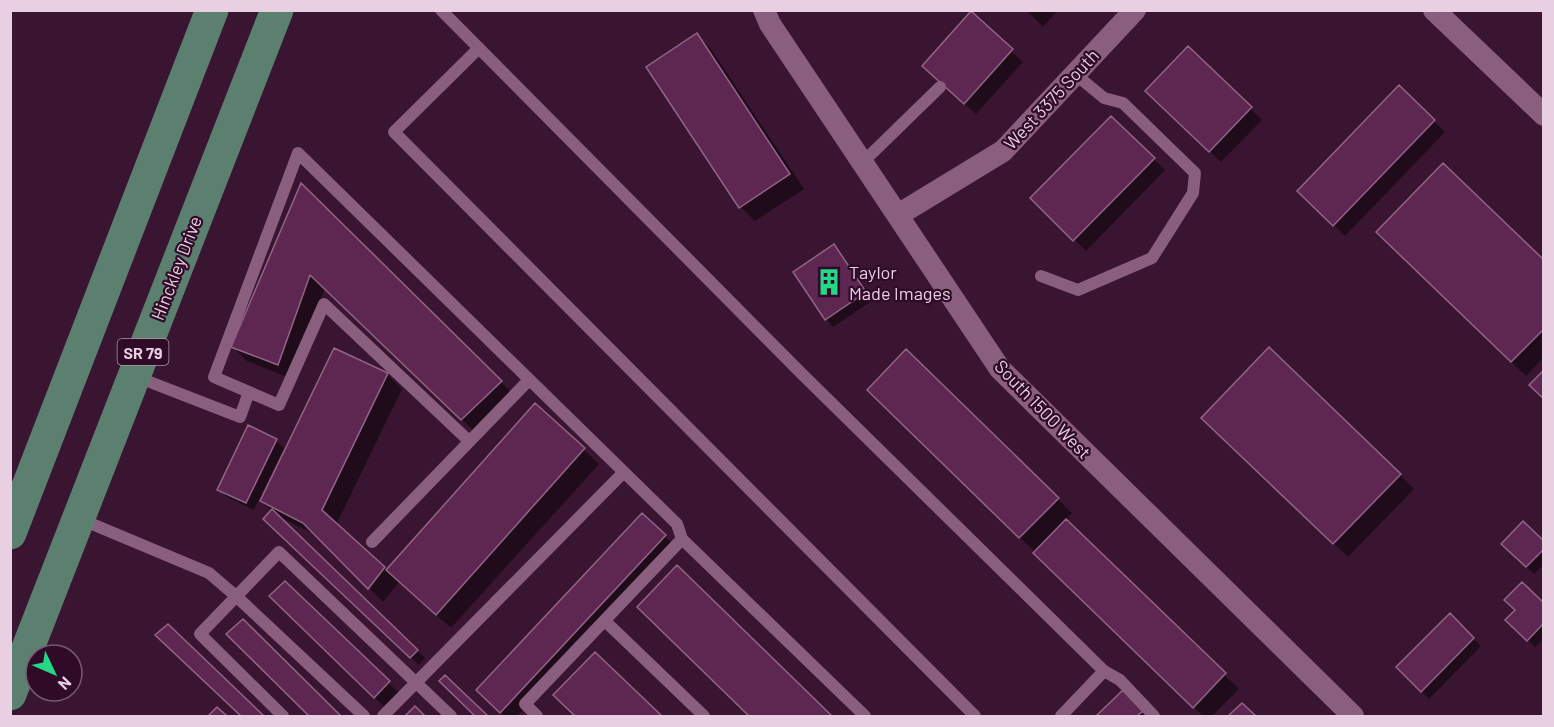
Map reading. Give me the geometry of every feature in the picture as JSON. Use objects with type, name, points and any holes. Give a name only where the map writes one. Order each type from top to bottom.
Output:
[{"type":"main road","points":[[10,533],[212,10]]},
{"type":"main road","name":"Hinckley Drive","points":[[10,694],[277,10]]},
{"type":"street","name":"West 3375 South","points":[[898,215],[1003,151],[1135,10]]},
{"type":"street","points":[[1434,10],[1544,115]]},
{"type":"street","name":"South 1500 West","points":[[767,17],[1000,369],[1353,717]]},
{"type":"lane","points":[[441,10],[802,374],[1104,671],[1120,680],[1154,717]]},
{"type":"lane","points":[[479,48],[394,132],[975,717]]},
{"type":"lane","points":[[1041,276],[1078,290],[1152,258],[1193,193],[1195,173],[1168,145],[1123,103],[1104,98],[1075,74]]},
{"type":"lane","points":[[862,163],[940,87]]},
{"type":"lane","points":[[469,441],[324,304],[279,405],[214,376],[298,153],[677,524],[682,539],[865,717]]},
{"type":"lane","points":[[134,376],[240,417],[249,392]]},
{"type":"lane","points":[[372,542],[529,380]]},
{"type":"lane","points":[[383,717],[623,473]]},
{"type":"lane","points":[[79,519],[209,573],[364,717]]},
{"type":"lane","points":[[537,717],[525,704],[682,539]]},
{"type":"lane","points":[[283,717],[200,634],[279,552],[451,717]]},
{"type":"lane","points":[[605,621],[704,717]]},
{"type":"lane","points":[[1061,717],[1104,671]]},
{"type":"building","points":[[971,11],[1013,49],[964,104],[922,66]]},
{"type":"building","points":[[697,33],[790,174],[739,208],[646,67]]},
{"type":"building","points":[[1188,46],[1252,107],[1209,152],[1145,91]]},
{"type":"building","points":[[1399,85],[1435,120],[1333,226],[1297,191]]},
{"type":"building","points":[[1111,116],[1155,158],[1073,241],[1030,198]]},
{"type":"building","points":[[1443,163],[1544,260],[1544,329],[1511,362],[1376,232]]},
{"type":"building","points":[[301,183],[502,381],[461,420],[310,275],[278,365],[231,347]]},
{"type":"building","name":"Taylor Made Images","points":[[834,244],[866,292],[825,320],[793,272]]},
{"type":"building","points":[[1269,347],[1401,474],[1333,544],[1201,418]]},
{"type":"building","points":[[334,348],[388,373],[322,510],[385,567],[368,589],[303,523],[260,501]]},
{"type":"building","points":[[906,349],[1059,498],[1019,538],[867,390]]},
{"type":"building","points":[[1544,370],[1544,399],[1529,385]]},
{"type":"building","points":[[535,403],[585,448],[436,615],[386,570]]},
{"type":"building","points":[[248,425],[277,439],[246,503],[217,490]]},
{"type":"building","points":[[272,509],[418,650],[410,658],[263,519]]},
{"type":"building","points":[[642,513],[666,535],[500,713],[476,690]]},
{"type":"building","points":[[1066,519],[1226,673],[1193,708],[1033,553]]},
{"type":"building","points":[[1523,521],[1544,541],[1544,549],[1526,567],[1501,544]]},
{"type":"building","points":[[677,565],[832,716],[749,716],[637,607]]},
{"type":"building","points":[[285,581],[390,681],[374,698],[269,596]]},
{"type":"building","points":[[1522,582],[1544,603],[1544,623],[1527,641],[1505,620],[1515,610],[1504,600]]},
{"type":"building","points":[[1450,613],[1474,638],[1421,692],[1396,667]]},
{"type":"building","points":[[243,619],[341,716],[309,716],[226,634]]},
{"type":"building","points":[[168,624],[264,716],[241,716],[155,635]]},
{"type":"building","points":[[595,652],[662,716],[575,716],[553,695]]},
{"type":"building","points":[[445,675],[488,716],[475,716],[439,681]]},
{"type":"building","points":[[1123,690],[1143,711],[1137,716],[1096,716]]},
{"type":"building","points":[[1242,703],[1256,716],[1228,716]]},
{"type":"building","points":[[415,706],[425,716],[405,716]]},
{"type":"building","points":[[217,707],[227,716],[208,716]]},
{"type":"place","name":"Taylor Made Images","points":[[829,282]]}]
